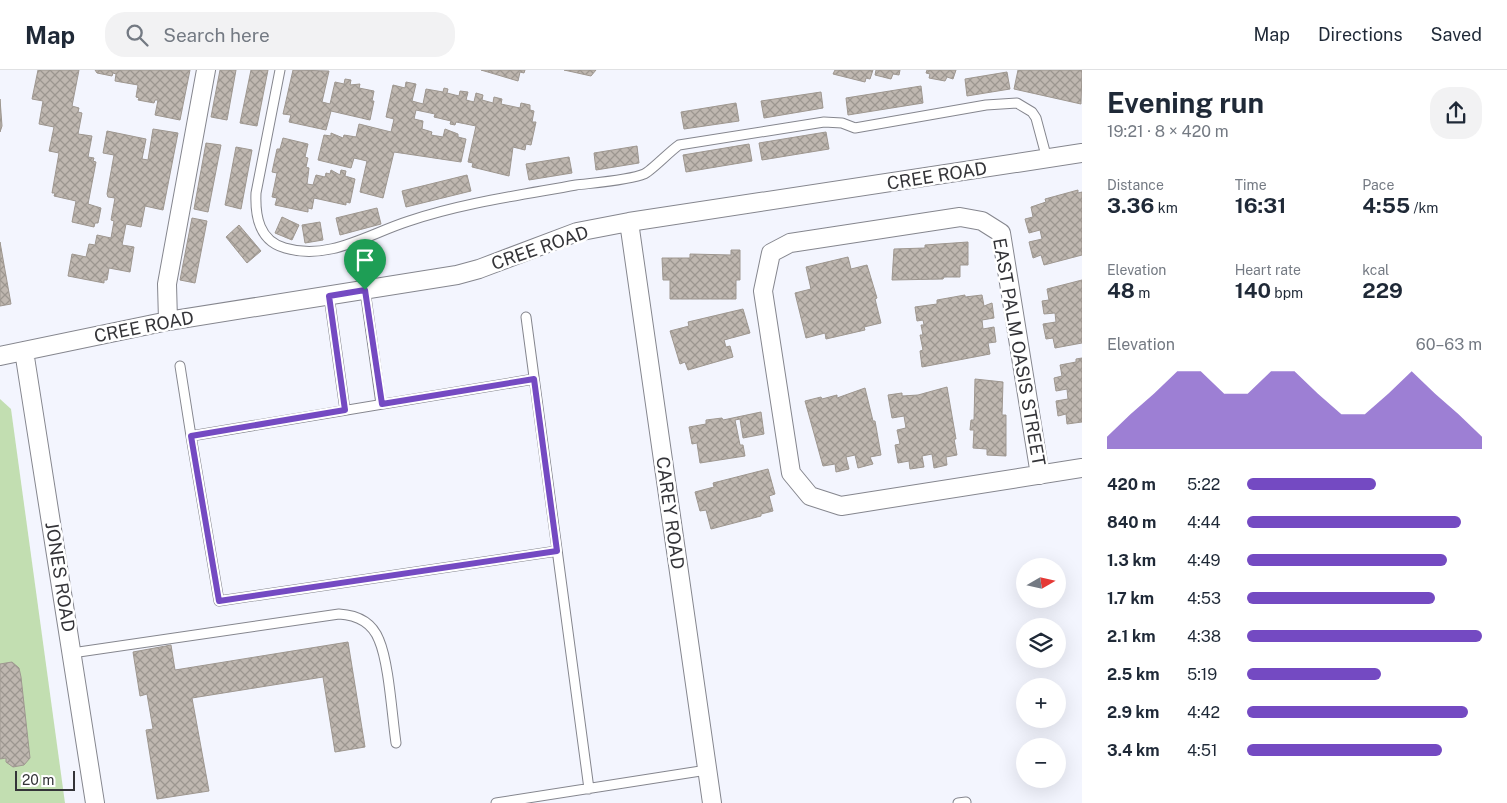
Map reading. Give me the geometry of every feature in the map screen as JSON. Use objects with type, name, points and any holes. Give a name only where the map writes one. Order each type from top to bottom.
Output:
[{"type":"street","points":[[168,321],[167,284],[206,70]]},
{"type":"street","name":"CREE ROAD","points":[[0,356],[168,321],[457,275],[479,269],[577,232],[629,222],[1082,153]]},
{"type":"street","name":"EAST PALM OASIS STREET","points":[[1040,475],[1001,233],[982,221],[960,217],[790,243],[771,253],[763,291],[791,473],[810,496],[841,506],[1040,475],[1082,468]]},
{"type":"street","name":"CAREY ROAD","points":[[629,222],[712,803]]},
{"type":"street","name":"JONES ROAD","points":[[24,351],[95,803]]},
{"type":"lane","points":[[280,70],[256,193],[255,212],[263,232],[273,242],[282,248],[300,252],[327,250],[352,244],[408,221],[442,212],[548,190],[644,174],[662,157],[679,146],[824,122],[842,123],[855,128],[986,104],[1017,103],[1032,112],[1036,118],[1047,159]]},
{"type":"lane","points":[[365,290],[382,404]]},
{"type":"lane","points":[[329,296],[345,410]]},
{"type":"lane","points":[[526,317],[589,789]]},
{"type":"lane","points":[[180,366],[219,601],[557,551]]},
{"type":"lane","points":[[191,436],[534,379]]},
{"type":"lane","points":[[72,653],[339,614],[354,615],[366,622],[379,639],[396,743]]},
{"type":"lane","points":[[496,803],[707,770]]},
{"type":"green space","points":[[0,399],[11,409],[65,803],[0,803]]},
{"type":"building","points":[[38,70],[79,70],[72,106],[79,108],[78,112],[82,113],[78,134],[92,136],[88,157],[94,158],[93,161],[96,162],[88,204],[101,208],[98,223],[95,223],[94,227],[72,222],[76,201],[54,196],[55,193],[52,193],[59,153],[49,151],[54,127],[39,124],[43,101],[32,99]]},
{"type":"building","points":[[95,70],[190,70],[180,120],[155,115],[158,100],[155,100],[154,103],[138,100],[139,98],[136,97],[138,85],[115,81],[116,74],[113,73],[112,76],[97,73]]},
{"type":"building","points":[[220,70],[236,70],[227,120],[211,117]]},
{"type":"building","points":[[251,70],[268,70],[257,126],[240,123]]},
{"type":"building","points":[[293,70],[329,71],[322,102],[330,104],[335,82],[344,84],[345,79],[351,80],[350,85],[360,84],[359,88],[374,91],[370,120],[331,111],[326,130],[289,122],[291,115],[283,114]]},
{"type":"building","points":[[481,70],[525,70],[524,73],[520,72],[518,81]]},
{"type":"building","points":[[564,70],[596,70],[591,76]]},
{"type":"building","points":[[835,70],[873,70],[870,79],[866,78],[865,82],[833,74]]},
{"type":"building","points":[[876,70],[900,70],[899,75],[893,74],[891,79],[875,75]]},
{"type":"building","points":[[927,70],[956,70],[953,79],[947,77],[945,81],[929,78],[930,74],[926,73]]},
{"type":"building","points":[[1018,70],[1082,70],[1081,104],[1014,89]]},
{"type":"building","points":[[1007,72],[1010,89],[967,96],[965,79]]},
{"type":"building","points":[[406,82],[416,84],[412,101],[423,104],[426,89],[443,92],[444,88],[448,89],[447,93],[459,96],[460,91],[468,92],[466,100],[474,102],[476,93],[483,95],[482,100],[493,103],[494,97],[502,99],[501,104],[520,108],[521,103],[530,105],[530,110],[534,111],[532,122],[536,122],[531,145],[526,144],[525,150],[513,147],[509,176],[472,167],[473,163],[468,162],[476,126],[456,122],[455,125],[450,124],[451,121],[434,117],[435,114],[416,110],[414,119],[423,121],[422,129],[432,132],[431,135],[443,137],[445,129],[458,134],[458,137],[466,139],[461,162],[394,152],[383,198],[360,192],[367,161],[354,158],[351,168],[318,160],[324,135],[331,136],[331,133],[343,138],[344,135],[356,137],[359,124],[391,132],[394,119],[386,117],[393,85],[405,88]]},
{"type":"building","points":[[921,86],[923,103],[848,115],[846,98]]},
{"type":"building","points":[[821,92],[823,108],[764,118],[761,101]]},
{"type":"building","points":[[0,99],[2,126],[0,132]]},
{"type":"building","points":[[736,103],[739,121],[684,129],[681,112]]},
{"type":"building","points":[[153,129],[178,133],[163,210],[145,206],[141,227],[126,224],[122,245],[134,247],[130,272],[109,268],[107,280],[104,280],[104,283],[68,276],[72,254],[86,257],[89,244],[95,245],[97,235],[111,238],[114,221],[111,220],[115,198],[108,197],[107,194],[114,155],[103,153],[107,131],[146,139],[142,159],[148,160]]},
{"type":"building","points":[[826,132],[829,149],[762,160],[759,143]]},
{"type":"building","points":[[283,138],[308,144],[305,157],[308,158],[306,167],[309,168],[307,184],[313,185],[316,175],[325,177],[326,173],[330,174],[331,170],[340,175],[341,170],[346,171],[345,176],[355,179],[350,203],[346,202],[346,205],[314,198],[312,209],[308,208],[308,212],[275,205],[277,198],[272,197],[277,173],[272,172],[277,149],[280,149]]},
{"type":"building","points":[[206,143],[221,145],[208,212],[194,209]]},
{"type":"building","points":[[749,144],[752,161],[686,172],[683,155]]},
{"type":"building","points":[[637,146],[639,163],[596,170],[594,153]]},
{"type":"building","points":[[236,147],[252,150],[241,209],[225,205]]},
{"type":"building","points":[[569,157],[572,173],[529,180],[526,164]]},
{"type":"building","points":[[467,175],[471,191],[406,207],[402,191]]},
{"type":"building","points":[[1078,190],[1078,193],[1082,192],[1082,255],[1044,265],[1041,255],[1033,258],[1029,242],[1042,239],[1040,230],[1029,233],[1025,219],[1033,217],[1031,207],[1046,202],[1045,199]]},
{"type":"building","points":[[377,208],[381,224],[340,235],[336,218]]},
{"type":"building","points":[[282,217],[299,225],[292,240],[275,233]]},
{"type":"building","points":[[192,218],[207,221],[195,283],[180,280]]},
{"type":"building","points":[[320,222],[323,240],[305,243],[302,225]]},
{"type":"building","points":[[239,225],[261,251],[247,263],[226,237]]},
{"type":"building","points":[[0,242],[11,304],[0,306]]},
{"type":"building","points":[[968,242],[968,265],[960,265],[960,277],[892,280],[894,249],[925,248],[925,245]]},
{"type":"building","points":[[731,250],[740,250],[740,280],[736,280],[736,299],[670,299],[670,280],[663,280],[662,258],[690,258],[690,254],[731,255]]},
{"type":"building","points":[[848,257],[851,269],[867,265],[877,298],[875,299],[881,323],[864,327],[865,330],[826,339],[825,333],[806,338],[795,293],[811,289],[806,267]]},
{"type":"building","points":[[1082,280],[1082,343],[1055,348],[1053,338],[1046,339],[1043,324],[1056,322],[1055,313],[1044,314],[1042,301],[1049,300],[1047,289]]},
{"type":"building","points":[[965,295],[965,297],[982,295],[984,306],[992,303],[994,318],[982,320],[983,329],[994,327],[996,342],[988,343],[990,354],[922,367],[920,351],[923,350],[920,335],[923,335],[921,325],[924,325],[923,320],[917,321],[915,307],[937,304],[937,300]]},
{"type":"building","points":[[743,309],[750,333],[724,340],[726,347],[730,346],[733,357],[688,370],[685,362],[680,364],[670,331],[689,326],[688,322]]},
{"type":"building","points":[[1082,358],[1082,422],[1067,424],[1066,414],[1058,416],[1056,401],[1068,399],[1067,389],[1056,391],[1054,378],[1062,376],[1060,365],[1076,362],[1076,359]]},
{"type":"building","points":[[975,379],[1003,382],[1002,415],[1006,415],[1006,456],[987,455],[987,449],[973,448],[974,430],[970,430],[971,420],[974,420]]},
{"type":"building","points":[[947,387],[957,455],[946,457],[947,465],[934,468],[932,454],[922,456],[924,467],[910,469],[909,461],[898,463],[895,445],[900,444],[897,430],[906,428],[904,416],[892,418],[888,395],[902,393],[902,396],[918,395]]},
{"type":"building","points":[[865,388],[873,421],[875,421],[881,455],[870,457],[873,464],[858,468],[855,455],[846,457],[849,469],[836,472],[835,464],[823,466],[805,401],[837,395],[837,398]]},
{"type":"building","points":[[761,412],[764,434],[743,438],[740,419],[735,420],[740,445],[743,445],[745,456],[700,463],[697,443],[692,444],[689,427],[706,424],[706,420],[722,418],[723,420]]},
{"type":"building","points":[[768,469],[775,494],[769,496],[773,511],[711,529],[706,510],[700,511],[695,492],[714,487],[713,483]]},
{"type":"building","points":[[348,642],[365,747],[335,752],[323,677],[192,698],[209,791],[157,799],[146,730],[153,729],[147,694],[140,696],[133,652],[171,645],[175,670]]},
{"type":"building","points":[[12,662],[19,668],[21,677],[30,758],[24,765],[13,767],[6,762],[6,758],[0,759],[0,664]]},
{"type":"route","points":[[365,290],[382,404],[534,379],[557,551],[219,601],[191,436],[345,410],[329,296],[365,290]]}]
